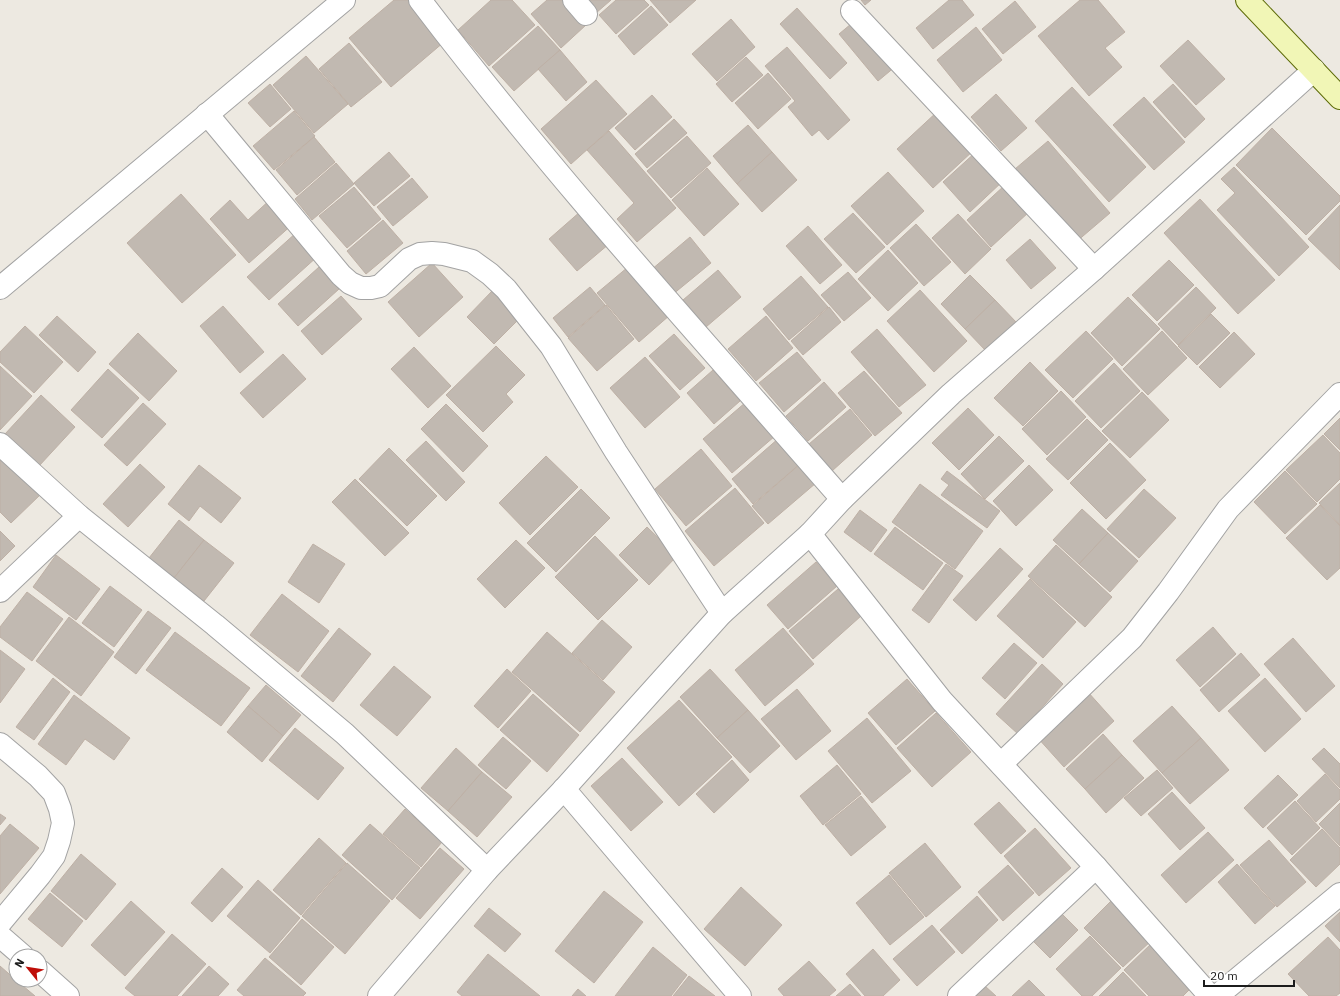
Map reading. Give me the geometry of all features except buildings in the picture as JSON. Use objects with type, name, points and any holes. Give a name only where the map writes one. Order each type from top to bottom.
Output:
[{"type":"main road","points":[[1248,0],[1340,98]]},
{"type":"street","points":[[0,288],[344,0]]},
{"type":"street","points":[[420,0],[454,46],[586,206],[842,499]]},
{"type":"street","points":[[852,11],[1094,269]]},
{"type":"street","points":[[379,996],[487,870],[564,789],[722,613],[810,534],[842,499],[951,394],[1094,269],[1314,70]]},
{"type":"street","points":[[207,114],[336,269],[350,283],[361,288],[380,286],[409,259],[420,254],[444,254],[472,261],[490,274],[506,289],[551,346],[616,452],[722,613]]},
{"type":"street","points":[[1001,764],[1132,638],[1168,592],[1228,509],[1340,394]]},
{"type":"street","points":[[0,444],[79,516],[216,625],[345,734],[487,870]]},
{"type":"street","points":[[0,591],[79,516]]},
{"type":"street","points":[[810,534],[942,701],[1096,866],[1210,996]]},
{"type":"street","points":[[0,744],[38,776],[54,793],[63,823],[54,856],[0,924]]},
{"type":"street","points":[[564,789],[740,996]]},
{"type":"street","points":[[959,996],[1096,866]]},
{"type":"street","points":[[1217,996],[1340,894]]},
{"type":"street","points":[[0,936],[14,948]]},
{"type":"street","points":[[48,978],[68,996]]}]
